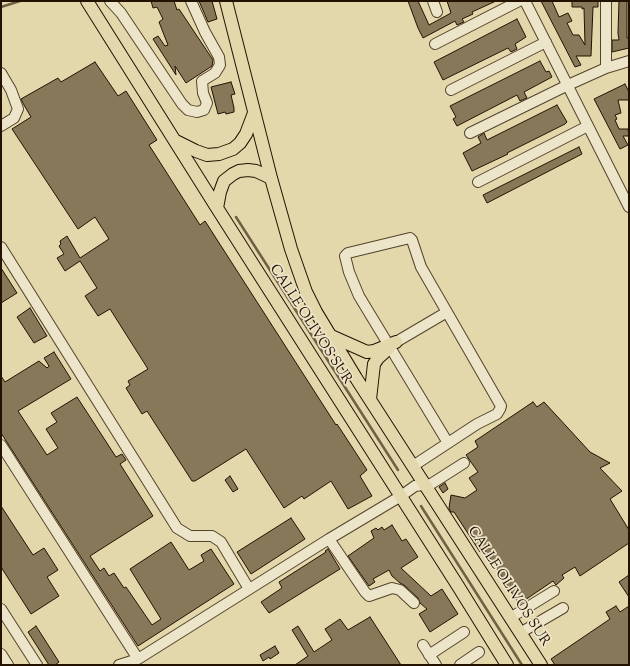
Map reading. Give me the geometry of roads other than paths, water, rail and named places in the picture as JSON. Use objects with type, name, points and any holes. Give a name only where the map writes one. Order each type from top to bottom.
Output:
[{"type":"main road","name":"CALLE OLIVOS SUR","points":[[87,1],[507,665]]},
{"type":"main road","name":"CALLE OLIVOS SUR","points":[[226,1],[271,178],[298,272],[316,312],[370,399],[541,665]]},
{"type":"main road","points":[[175,140],[207,155],[219,154],[233,149],[240,143],[246,134],[254,113]]},
{"type":"main road","points":[[217,208],[224,181],[233,174],[248,170],[256,171],[271,178]]},
{"type":"main road","points":[[330,336],[367,352],[392,345]]},
{"type":"main road","points":[[370,399],[374,364],[378,358],[392,345]]},
{"type":"main road","points":[[367,352],[374,364]]},
{"type":"street","points":[[110,1],[121,13],[182,104],[188,110],[197,112],[204,110],[207,103],[203,93],[202,81],[215,73],[220,65],[219,57],[205,32],[191,1]]},
{"type":"street","points":[[433,1],[437,12]]},
{"type":"street","points":[[435,44],[519,1]]},
{"type":"street","points":[[525,1],[629,207]]},
{"type":"street","points":[[606,1],[606,68]]},
{"type":"street","points":[[451,90],[546,42]]},
{"type":"street","points":[[470,132],[606,68],[629,61]]},
{"type":"street","points":[[1,73],[11,90],[18,109],[14,118],[1,126]]},
{"type":"street","points":[[478,182],[588,126]]},
{"type":"street","points":[[413,466],[477,424],[497,414],[500,406],[421,267],[410,238],[348,253],[345,256],[353,284],[359,296],[392,345],[448,443]]},
{"type":"street","points":[[1,247],[177,528],[190,536],[212,536],[221,542],[249,589]]},
{"type":"street","points":[[392,345],[447,312]]},
{"type":"street","points":[[1,444],[138,659]]},
{"type":"street","points":[[119,665],[138,659],[415,486],[431,484],[464,463]]},
{"type":"street","points":[[329,539],[369,596],[392,588],[400,590],[414,603]]},
{"type":"street","points":[[510,618],[554,591]]},
{"type":"street","points":[[520,633],[563,608]]},
{"type":"street","points":[[1,609],[37,665]]},
{"type":"street","points":[[429,654],[464,632]]},
{"type":"street","points":[[423,645],[436,665]]},
{"type":"street","points":[[460,665],[480,652]]},
{"type":"street","points":[[1,654],[8,665]]},
{"type":"waterway","points":[[1,7],[20,1]]},
{"type":"waterway","points":[[236,217],[398,470]]},
{"type":"waterway","points":[[421,506],[522,665]]}]
